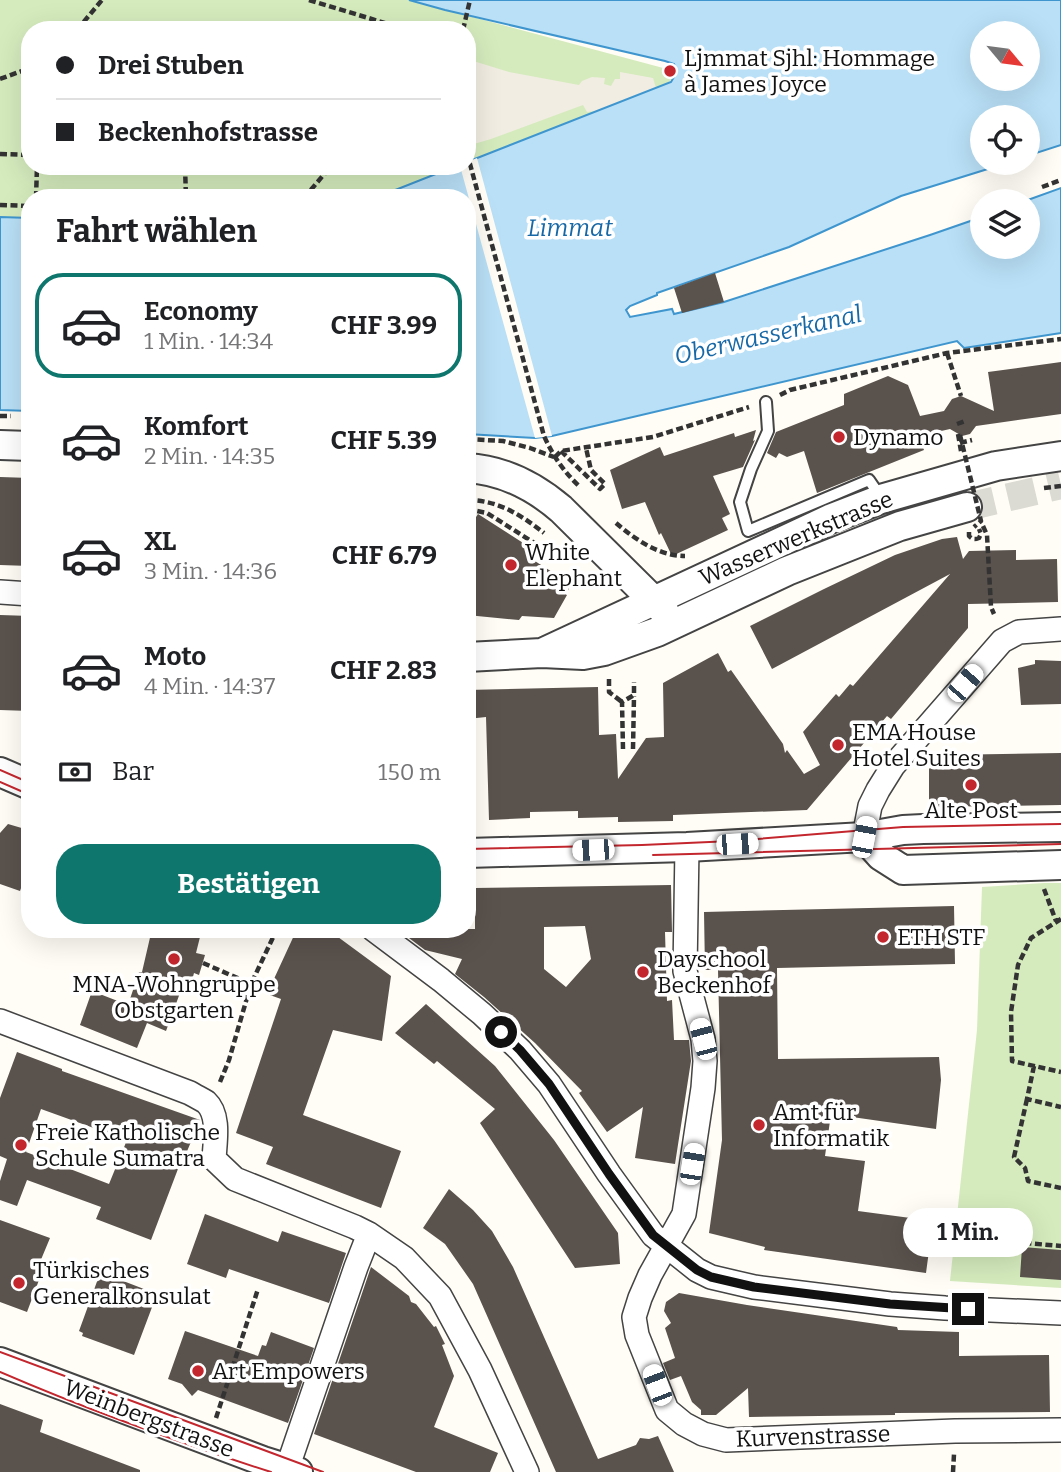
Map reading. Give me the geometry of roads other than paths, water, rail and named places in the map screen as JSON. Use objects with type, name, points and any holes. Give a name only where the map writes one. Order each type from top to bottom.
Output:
[{"type":"street","points":[[0,444],[21,445]]},
{"type":"street","name":"Wasserwerkstrasse","points":[[542,653],[832,518],[875,489],[1061,456]]},
{"type":"street","points":[[476,469],[504,474],[544,494],[676,623]]},
{"type":"street","name":"Wasserwerkstrasse","points":[[476,657],[604,651],[676,623],[787,571],[900,526],[974,518]]},
{"type":"street","points":[[0,592],[21,593]]},
{"type":"street","points":[[864,837],[870,806],[893,766],[1002,641],[1019,632],[1061,629]]},
{"type":"street","points":[[0,772],[21,781]]},
{"type":"street","points":[[476,853],[687,847],[864,837],[923,828],[1061,827]]},
{"type":"street","points":[[864,837],[881,856],[903,870],[1061,865]]},
{"type":"street","name":"Kurvenstrasse","points":[[687,847],[685,971],[703,1039],[703,1088],[684,1214],[640,1298],[634,1317],[637,1335],[667,1410],[684,1424],[703,1434],[726,1440],[955,1431],[1061,1430]]},
{"type":"street","points":[[385,938],[482,1014],[520,1050],[549,1084],[653,1235],[697,1270],[711,1277],[754,1287],[890,1304],[1061,1313]]},
{"type":"street","points":[[0,1021],[205,1101],[212,1110],[215,1122],[214,1159],[235,1179],[355,1227],[404,1258],[440,1296],[480,1370],[527,1472]]},
{"type":"street","points":[[277,1468],[369,1234]]},
{"type":"street","name":"Weinbergstrasse","points":[[0,1362],[277,1468]]},
{"type":"lane","points":[[766,402],[768,430],[740,502],[748,531],[875,489]]},
{"type":"water","name":"Limmat","points":[[409,0],[1061,0],[1061,145],[1040,152],[1040,105],[970,105],[970,175],[901,196],[789,247],[657,293],[626,310],[630,317],[672,309],[674,314],[724,302],[970,221],[970,259],[1040,259],[1040,196],[1061,188],[1061,333],[964,348],[957,341],[552,436],[535,438],[476,435],[476,189],[398,189],[433,175],[476,175],[476,158],[671,82],[677,72],[674,64]]},
{"type":"water","points":[[0,217],[21,218],[21,411],[0,410]]},
{"type":"tunnel","points":[[967,507],[1061,485]]},
{"type":"tram line","points":[[0,770],[21,779]]},
{"type":"tram line","points":[[0,782],[21,791]]},
{"type":"tram line","points":[[476,849],[732,841],[903,827],[1061,824]]},
{"type":"tram line","points":[[653,855],[1061,844]]},
{"type":"tram line","points":[[0,1352],[323,1472]]},
{"type":"tram line","points":[[0,1372],[134,1425],[271,1472]]},
{"type":"place","name":"Ljmmat Sjhl: Hommage à James Joyce","points":[[670,71]]},
{"type":"place","name":"Dynamo","points":[[839,437]]},
{"type":"place","name":"White Elephant","points":[[511,565]]},
{"type":"place","name":"EMA House Hotel Suites","points":[[838,745]]},
{"type":"place","name":"Alte Post","points":[[971,785]]},
{"type":"place","name":"ETH STF","points":[[883,937]]},
{"type":"place","name":"MNA-Wohngruppe Obstgarten","points":[[174,959]]},
{"type":"place","name":"Dayschool Beckenhof","points":[[643,972]]},
{"type":"place","name":"Amt für Informatik","points":[[759,1125]]},
{"type":"place","name":"Freie Katholische Schule Sumatra","points":[[21,1145]]},
{"type":"place","name":"Türkisches Generalkonsulat","points":[[19,1283]]},
{"type":"place","name":"Art Empowers","points":[[198,1371]]},
{"type":"water label","name":"Oberwasserkanal","points":[[768,335]]}]
